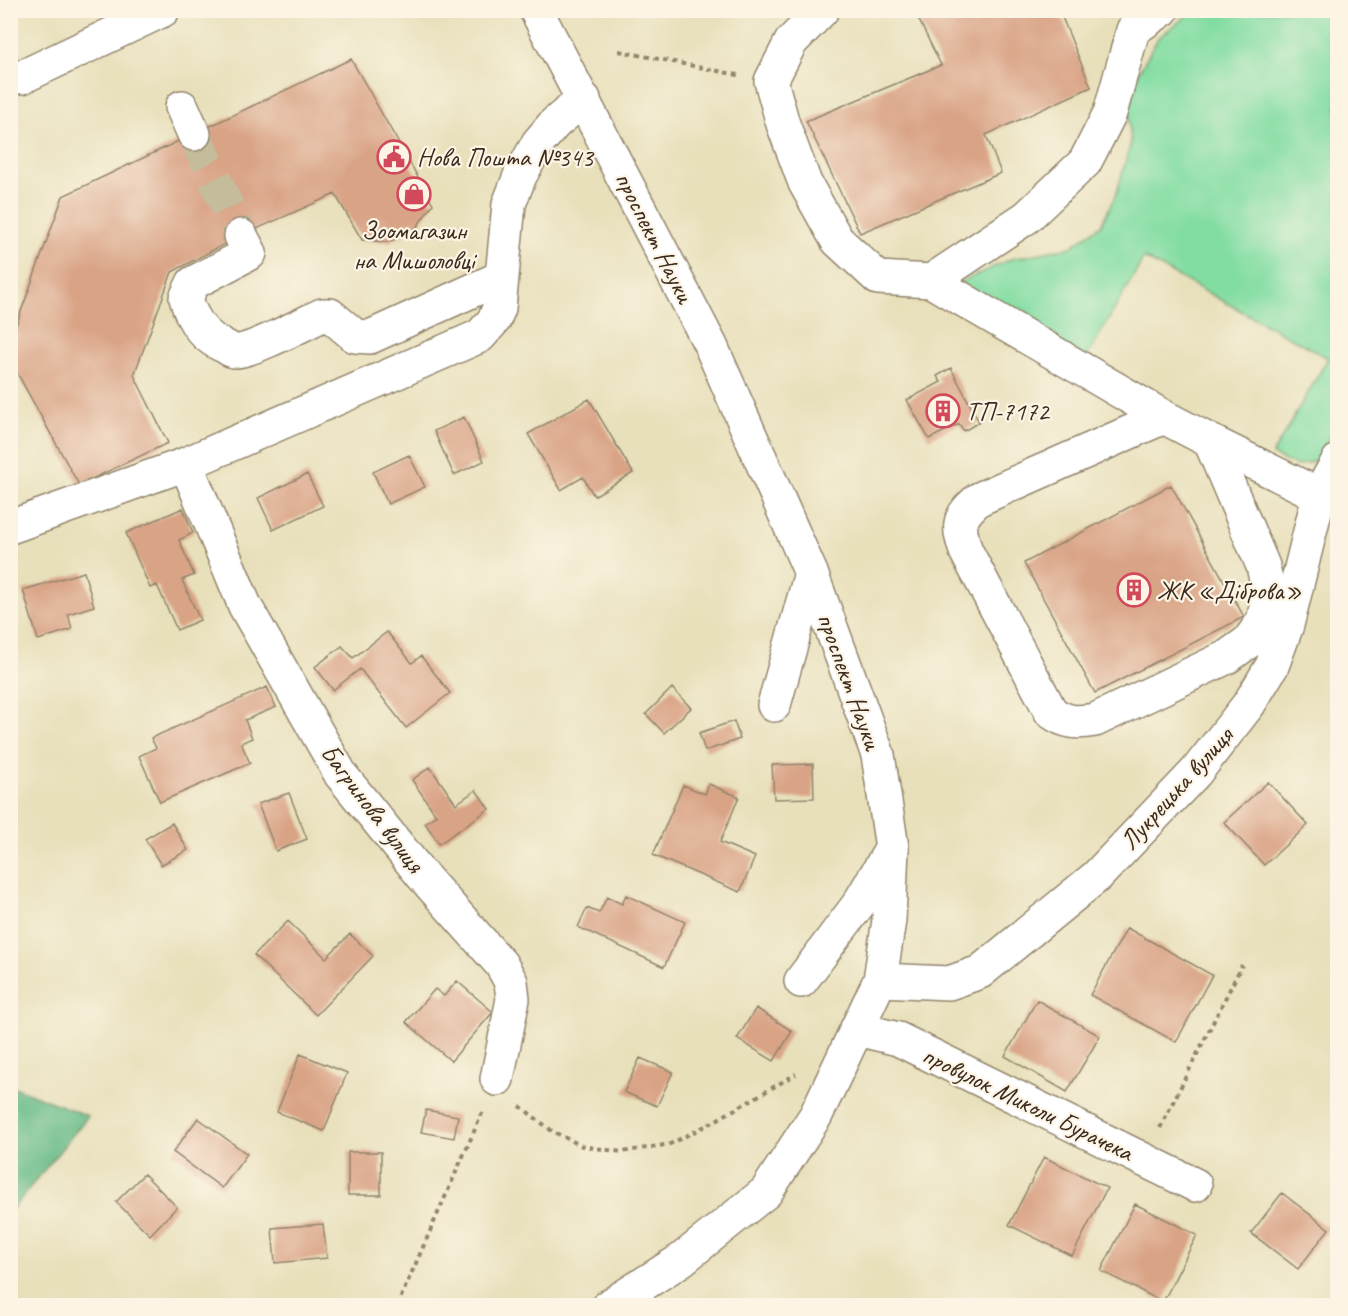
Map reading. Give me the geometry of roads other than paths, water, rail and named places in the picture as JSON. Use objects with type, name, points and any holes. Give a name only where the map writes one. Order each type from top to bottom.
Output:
[{"type":"street","points":[[22,77],[163,10]]},
{"type":"street","name":"проспект Науки","points":[[536,10],[710,344],[812,573],[878,754],[892,848],[889,920],[880,980],[816,1114],[766,1192],[681,1260],[609,1305]]},
{"type":"street","points":[[822,10],[791,42],[771,81],[783,124],[805,183],[837,240],[878,278],[931,281],[1164,417],[1319,495]]},
{"type":"street","points":[[931,281],[1027,217],[1085,162],[1110,113],[1126,20],[1162,10]]},
{"type":"street","points":[[10,527],[186,464],[480,336],[488,329],[496,314],[509,204],[520,176],[538,143],[555,123],[584,99]]},
{"type":"street","points":[[241,236],[250,253],[193,283],[186,298],[194,320],[201,329],[214,342],[235,351],[258,345],[322,315],[330,315],[355,336],[370,337],[502,276]]},
{"type":"street","points":[[1164,417],[979,499],[965,511],[959,532],[966,551],[1051,712],[1062,720],[1079,723],[1095,720],[1227,657],[1248,642],[1263,621],[1269,594],[1263,566],[1210,441]]},
{"type":"street","name":"Лукрецька вулиця","points":[[880,980],[949,983],[980,972],[1097,876],[1196,772],[1249,704],[1272,666],[1287,625],[1319,495],[1338,461]]},
{"type":"street","name":"Багринова вулиця","points":[[186,464],[245,606],[341,775],[421,874],[501,964],[512,982],[513,999],[497,1079]]},
{"type":"street","points":[[774,705],[812,573]]},
{"type":"street","points":[[801,981],[858,904],[892,848]]},
{"type":"street","name":"провулок Миколи Бурачека","points":[[851,1041],[898,1039],[1195,1185]]},
{"type":"tunnel","points":[[194,134],[241,236]]},
{"type":"place","name":"Нова Пошта №343","points":[[394,157]]},
{"type":"place","name":"Зоомагазин на Мишоловці","points":[[414,194]]},
{"type":"place","name":"ТП-7172","points":[[943,411]]},
{"type":"place","name":"ЖК «Діброва»","points":[[1134,590]]}]
